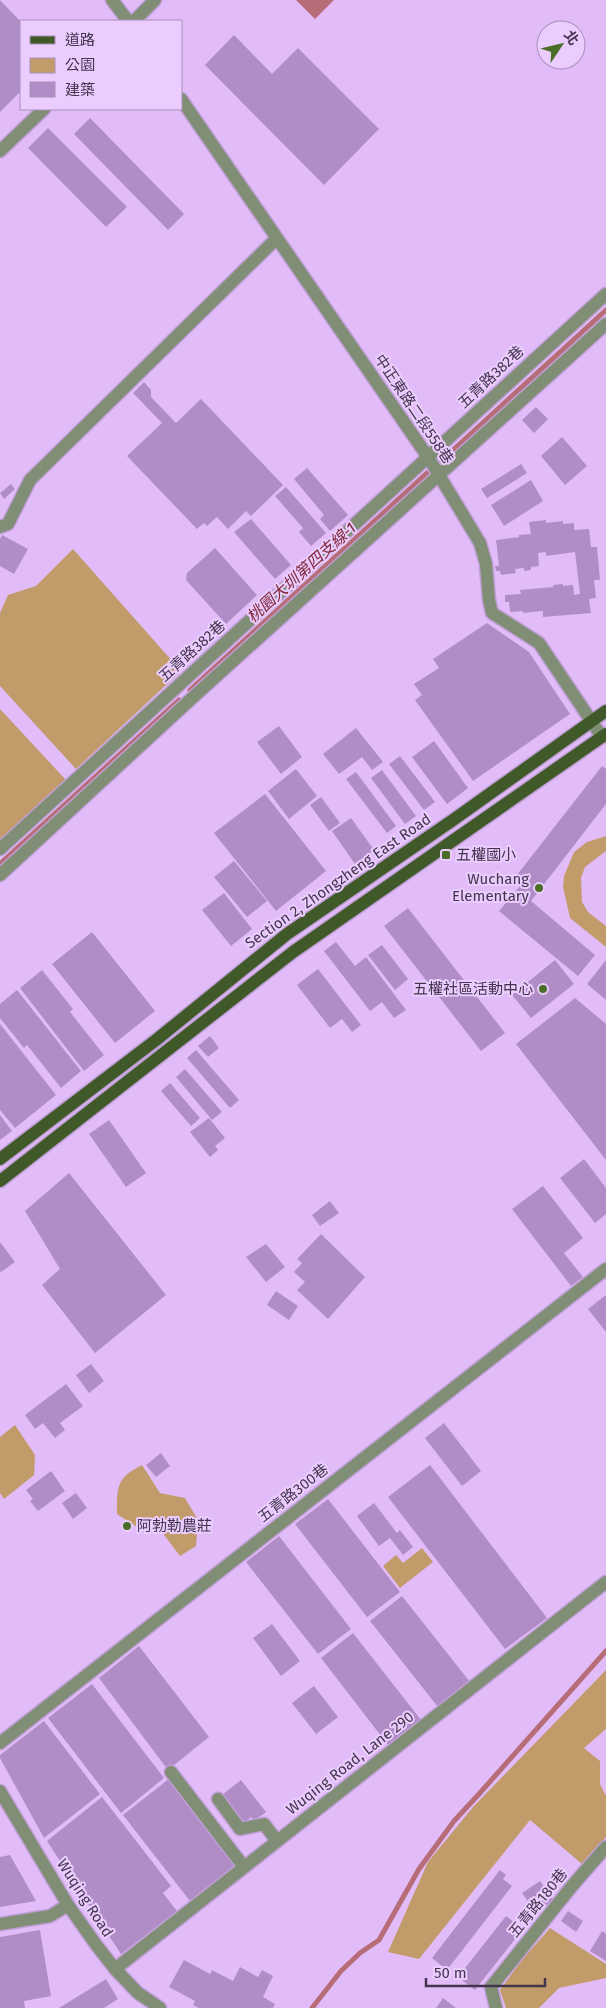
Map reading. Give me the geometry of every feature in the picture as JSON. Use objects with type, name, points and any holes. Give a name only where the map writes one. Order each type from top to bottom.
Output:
[{"type":"main road","name":"Section 2, Zhongzheng East Road","points":[[0,1159],[156,1040],[286,934],[453,820],[606,711]]},
{"type":"main road","points":[[0,1182],[294,952],[604,735]]},
{"type":"street","points":[[112,0],[127,20]]},
{"type":"street","points":[[135,20],[155,0]]},
{"type":"street","name":"中正東路二段558巷","points":[[182,100],[439,475],[480,543],[486,564],[492,613],[539,643],[592,722],[604,735]]},
{"type":"street","points":[[0,151],[43,110]]},
{"type":"street","points":[[0,527],[8,524],[30,480],[276,238]]},
{"type":"street","name":"五青路382巷","points":[[0,849],[606,294]]},
{"type":"street","points":[[0,875],[191,699],[606,324]]},
{"type":"street","points":[[178,686],[191,699]]},
{"type":"street","name":"五青路300巷","points":[[0,1743],[606,1269]]},
{"type":"street","name":"Wuqing Road, Lane 290","points":[[115,1969],[606,1582]]},
{"type":"street","points":[[171,1772],[244,1867]]},
{"type":"street","name":"Wuqing Road","points":[[0,1791],[68,1905],[115,1969],[138,1993],[160,2008]]},
{"type":"street","points":[[218,1800],[240,1829],[264,1824],[277,1841]]},
{"type":"street","name":"五青路180巷","points":[[496,2008],[492,1986],[572,1886],[606,1847]]},
{"type":"street","points":[[0,1924],[50,1916],[68,1905]]},
{"type":"green space","points":[[73,549],[181,671],[76,769],[0,686],[0,613],[8,595],[36,586]]},
{"type":"green space","points":[[0,709],[66,780],[0,840]]},
{"type":"green space","points":[[606,836],[606,851],[585,867],[581,878],[582,902],[588,912],[606,926],[606,947],[570,918],[563,887],[564,876],[574,852],[587,842]]},
{"type":"green space","points":[[15,1425],[35,1455],[34,1475],[4,1499],[0,1493],[0,1437]]},
{"type":"green space","points":[[142,1465],[160,1493],[185,1498],[198,1520],[196,1546],[180,1556],[161,1531],[146,1533],[117,1514],[117,1497],[120,1484],[127,1474]]},
{"type":"green space","points":[[422,1548],[433,1562],[400,1588],[383,1566],[396,1555],[403,1563]]},
{"type":"green space","points":[[606,1670],[606,1729],[584,1748],[600,1761],[600,1784],[606,1796],[606,1837],[582,1864],[530,1820],[419,1959],[388,1952],[428,1862],[473,1807]]},
{"type":"green space","points":[[550,1928],[606,1964],[606,1978],[559,1988],[539,2008],[506,2008],[500,1990],[521,1961]]},
{"type":"shaded area","points":[[296,0],[334,0],[315,19]]},
{"type":"building","points":[[0,0],[20,21],[20,92],[0,112]]},
{"type":"building","points":[[234,35],[272,74],[298,48],[379,129],[324,185],[205,65]]},
{"type":"building","points":[[90,118],[184,214],[168,230],[74,134]]},
{"type":"building","points":[[48,128],[127,207],[106,227],[28,148]]},
{"type":"building","points":[[144,382],[151,390],[151,397],[176,423],[201,399],[283,485],[251,516],[246,511],[228,529],[217,517],[207,526],[204,523],[197,529],[127,456],[162,423],[133,393]]},
{"type":"building","points":[[536,407],[548,419],[534,433],[522,420]]},
{"type":"building","points":[[562,437],[587,466],[565,485],[541,456]]},
{"type":"building","points":[[521,464],[527,473],[487,498],[481,489]]},
{"type":"building","points":[[307,468],[348,515],[330,531],[320,519],[324,515],[294,479]]},
{"type":"building","points":[[531,480],[543,501],[504,526],[491,505]]},
{"type":"building","points":[[11,484],[15,489],[4,499],[0,493]]},
{"type":"building","points":[[286,487],[326,533],[311,546],[299,532],[303,528],[275,496]]},
{"type":"building","points":[[251,519],[291,565],[275,579],[234,532]]},
{"type":"building","points":[[546,520],[546,523],[563,521],[563,524],[574,523],[574,530],[589,529],[591,547],[597,547],[600,580],[594,580],[596,598],[589,599],[591,613],[543,617],[543,611],[510,612],[509,602],[505,602],[505,595],[521,594],[520,590],[553,587],[553,585],[573,585],[574,595],[580,594],[575,552],[546,556],[546,552],[538,553],[539,566],[531,567],[531,570],[524,571],[524,568],[515,569],[516,573],[501,575],[500,571],[496,571],[495,566],[499,566],[496,540],[531,534],[529,522]]},
{"type":"building","points":[[2,535],[28,549],[14,574],[0,566],[0,539]]},
{"type":"building","points":[[215,548],[257,595],[226,624],[186,580],[187,573]]},
{"type":"building","points":[[487,623],[529,652],[570,714],[473,781],[415,700],[422,695],[414,684],[439,668],[433,659]]},
{"type":"building","points":[[279,726],[302,757],[281,774],[257,742]]},
{"type":"building","points":[[356,728],[383,762],[372,770],[362,757],[339,774],[323,754]]},
{"type":"building","points":[[434,741],[468,788],[447,804],[412,757]]},
{"type":"building","points":[[400,756],[435,802],[424,810],[389,764]]},
{"type":"building","points":[[602,766],[606,769],[606,804],[531,901],[595,955],[578,976],[499,911],[520,886],[513,880]]},
{"type":"building","points":[[296,769],[317,796],[289,819],[268,791]]},
{"type":"building","points":[[382,770],[416,816],[405,824],[371,778]]},
{"type":"building","points":[[356,772],[396,826],[387,833],[346,779]]},
{"type":"building","points":[[265,794],[326,871],[276,911],[214,833]]},
{"type":"building","points":[[321,797],[340,823],[329,831],[310,805]]},
{"type":"building","points":[[351,818],[374,850],[355,864],[332,831]]},
{"type":"building","points":[[234,861],[267,901],[247,917],[214,877]]},
{"type":"building","points":[[224,893],[252,929],[231,946],[202,910]]},
{"type":"building","points":[[408,908],[505,1033],[481,1051],[384,926]]},
{"type":"building","points":[[92,932],[155,1011],[115,1043],[52,964]]},
{"type":"building","points":[[336,942],[355,966],[366,957],[406,1010],[394,1018],[382,1002],[370,1011],[324,951]]},
{"type":"building","points":[[382,945],[408,979],[395,990],[368,955]]},
{"type":"building","name":"五權社區活動中心","points":[[555,960],[574,984],[531,1018],[512,995]]},
{"type":"building","points":[[606,960],[606,1000],[587,984]]},
{"type":"building","points":[[318,969],[361,1025],[352,1032],[342,1019],[330,1028],[297,985]]},
{"type":"building","points":[[42,970],[73,1009],[70,1012],[104,1055],[84,1071],[20,988]]},
{"type":"building","points":[[17,990],[81,1071],[61,1088],[27,1045],[24,1048],[0,1018],[0,1004]]},
{"type":"building","points":[[575,998],[606,1024],[606,1160],[516,1044]]},
{"type":"building","points":[[0,1024],[56,1095],[15,1128],[0,1110]]},
{"type":"building","points":[[210,1036],[219,1048],[208,1057],[198,1046]]},
{"type":"building","points":[[196,1050],[239,1100],[230,1108],[187,1058]]},
{"type":"building","points":[[185,1069],[222,1112],[212,1120],[176,1077]]},
{"type":"building","points":[[170,1083],[200,1118],[191,1126],[161,1091]]},
{"type":"building","points":[[0,1115],[12,1131],[0,1140]]},
{"type":"building","points":[[209,1118],[225,1138],[215,1146],[218,1150],[210,1157],[190,1132]]},
{"type":"building","points":[[109,1120],[146,1173],[126,1187],[89,1134]]},
{"type":"building","points":[[584,1159],[606,1188],[606,1214],[595,1223],[560,1178]]},
{"type":"building","points":[[69,1173],[166,1295],[95,1353],[42,1285],[60,1269],[25,1211]]},
{"type":"building","points":[[543,1186],[583,1238],[564,1253],[583,1277],[571,1286],[512,1209]]},
{"type":"building","points":[[330,1201],[339,1213],[320,1226],[312,1215]]},
{"type":"building","points":[[321,1234],[365,1277],[328,1319],[297,1290],[305,1282],[294,1272],[302,1263],[297,1259]]},
{"type":"building","points":[[0,1242],[15,1262],[1,1272],[0,1271]]},
{"type":"building","points":[[266,1244],[285,1267],[266,1282],[246,1257]]},
{"type":"building","points":[[276,1291],[298,1306],[289,1320],[267,1305]]},
{"type":"building","points":[[606,1295],[606,1332],[588,1309]]},
{"type":"building","points":[[91,1364],[104,1381],[89,1393],[76,1375]]},
{"type":"building","points":[[66,1384],[83,1406],[60,1423],[65,1430],[55,1438],[43,1423],[35,1429],[25,1415]]},
{"type":"building","points":[[444,1423],[481,1471],[462,1486],[425,1438]]},
{"type":"building","points":[[161,1453],[170,1466],[156,1477],[146,1465]]},
{"type":"building","points":[[430,1465],[547,1618],[505,1649],[388,1497]]},
{"type":"building","points":[[51,1471],[65,1491],[38,1511],[30,1501],[33,1499],[26,1490]]},
{"type":"building","points":[[76,1493],[87,1508],[73,1519],[62,1503]]},
{"type":"building","points":[[328,1499],[400,1592],[367,1617],[295,1524]]},
{"type":"building","points":[[374,1503],[397,1533],[400,1530],[413,1547],[403,1555],[390,1538],[379,1546],[357,1516]]},
{"type":"building","points":[[279,1536],[351,1629],[318,1654],[246,1562]]},
{"type":"building","points":[[402,1596],[470,1682],[438,1707],[370,1621]]},
{"type":"building","points":[[272,1624],[300,1661],[281,1676],[253,1638]]},
{"type":"building","points":[[353,1633],[421,1720],[388,1745],[321,1658]]},
{"type":"building","points":[[139,1646],[209,1737],[168,1770],[99,1678]]},
{"type":"building","points":[[92,1684],[164,1778],[121,1813],[48,1718]]},
{"type":"building","points":[[314,1686],[338,1717],[316,1734],[292,1703]]},
{"type":"building","points":[[44,1721],[100,1794],[44,1838],[0,1755]]},
{"type":"building","points":[[170,1778],[237,1864],[190,1901],[123,1815]]},
{"type":"building","points":[[241,1780],[266,1812],[254,1821],[251,1817],[244,1823],[222,1795]]},
{"type":"building","points":[[102,1797],[171,1886],[163,1893],[177,1911],[121,1954],[47,1841]]},
{"type":"building","points":[[10,1855],[36,1901],[0,1907],[0,1857]]},
{"type":"building","points":[[500,1870],[506,1875],[503,1879],[512,1886],[447,1970],[432,1958]]},
{"type":"building","points":[[540,1881],[554,1900],[536,1912],[522,1893]]},
{"type":"building","points":[[568,1911],[583,1921],[576,1932],[561,1921]]},
{"type":"building","points":[[506,1916],[523,1929],[475,1990],[458,1977]]},
{"type":"building","points":[[40,1930],[51,1996],[24,2001],[25,2008],[0,2008],[0,1937]]},
{"type":"building","points":[[602,1931],[606,1934],[606,1961],[590,1951]]},
{"type":"building","points":[[184,1960],[210,1974],[212,1970],[233,1981],[240,1967],[258,1977],[262,1970],[273,1976],[263,1997],[275,2004],[273,2008],[199,2008],[193,2005],[195,2001],[169,1987]]},
{"type":"building","points":[[106,1979],[118,1999],[104,2008],[59,2008]]},
{"type":"building","points":[[443,1998],[456,2008],[436,2008]]},
{"type":"waterway","name":"桃園大圳第四支線-1","points":[[440,462],[606,310]]},
{"type":"waterway","name":"桃園大圳第四支線-1","points":[[190,690],[427,473]]},
{"type":"waterway","name":"桃園大圳第四支線-1","points":[[0,864],[179,700]]},
{"type":"waterway","points":[[312,2008],[341,1971],[360,1953],[379,1940],[419,1869],[454,1821],[606,1651]]},
{"type":"place","name":"五權國小","points":[[446,855]]},
{"type":"place","name":"Wuchang Elementary","points":[[539,888]]},
{"type":"place","name":"五權社區活動中心","points":[[543,989]]},
{"type":"place","name":"阿勃勒農莊","points":[[127,1526]]}]
